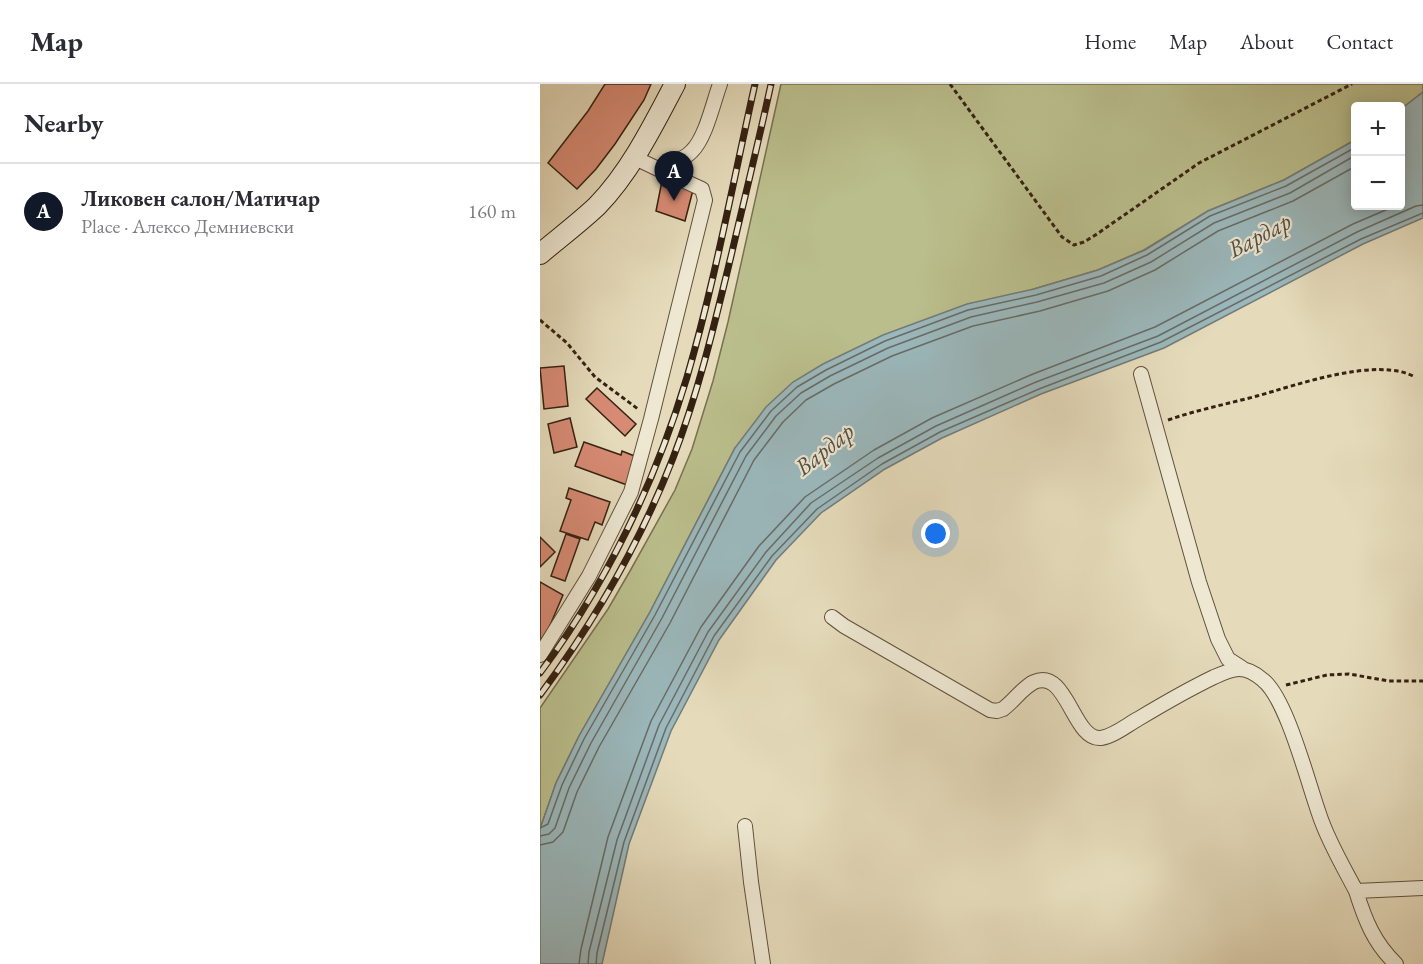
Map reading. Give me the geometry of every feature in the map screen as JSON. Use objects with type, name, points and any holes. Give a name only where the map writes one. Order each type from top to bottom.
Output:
[{"type":"main road","points":[[540,254],[598,205],[633,157],[675,84]]},
{"type":"street","points":[[658,169],[692,152],[700,139],[720,84]]},
{"type":"street","points":[[540,655],[589,576],[631,492],[705,200],[702,189],[633,157]]},
{"type":"street","points":[[1141,374],[1199,582],[1218,639],[1228,659],[1262,679],[1273,689],[1322,824],[1356,891],[1370,932],[1396,964]]},
{"type":"street","points":[[832,617],[990,710],[1003,709],[1031,684],[1040,680],[1049,682],[1061,693],[1084,729],[1095,738],[1112,734],[1193,687],[1233,669],[1242,668]]},
{"type":"street","points":[[745,826],[764,964]]},
{"type":"street","points":[[1356,891],[1423,888]]},
{"type":"path","points":[[950,84],[1062,237],[1074,245],[1097,234],[1199,163],[1352,84]]},
{"type":"path","points":[[540,320],[567,343],[595,377],[651,419]]},
{"type":"path","points":[[1155,427],[1200,409],[1327,377],[1384,369],[1402,371],[1415,377]]},
{"type":"path","points":[[1273,689],[1327,675],[1349,674],[1389,681],[1423,681]]},
{"type":"green space","points":[[781,84],[1423,84],[1423,92],[1405,106],[1405,102],[1351,102],[1351,142],[1284,180],[1208,211],[1144,250],[1098,270],[1034,289],[735,448],[650,612],[579,736],[556,783],[540,829],[540,708],[608,609],[675,490],[692,449],[728,322]]},
{"type":"water","name":"Вардар","points":[[1423,92],[1423,218],[1363,244],[1164,348],[1041,394],[942,438],[885,469],[821,513],[776,560],[719,640],[671,731],[629,844],[602,964],[540,964],[540,829],[556,783],[579,736],[650,612],[735,448],[766,407],[793,382],[823,364],[883,335],[967,304],[1034,289],[1098,270],[1145,250],[1208,211],[1284,180],[1351,142],[1351,210],[1405,210],[1405,106]]},
{"type":"building","points":[[605,84],[651,84],[644,100],[615,144],[577,189],[548,163],[588,111]]},
{"type":"building","points":[[662,181],[693,190],[685,221],[656,211]]},
{"type":"building","points":[[564,366],[568,406],[544,409],[540,368]]},
{"type":"building","points":[[597,388],[636,424],[625,436],[586,399]]},
{"type":"building","points":[[570,418],[577,447],[554,453],[548,424]]},
{"type":"building","points":[[584,442],[621,455],[622,451],[637,457],[627,485],[575,466]]},
{"type":"building","points":[[569,488],[610,502],[602,525],[595,522],[588,540],[560,531],[571,500],[566,498]]},
{"type":"building","points":[[566,534],[580,539],[565,581],[551,576]]},
{"type":"building","points":[[540,537],[555,552],[540,567]]},
{"type":"building","points":[[540,582],[563,595],[548,630],[540,641]]},
{"type":"railway","points":[[540,673],[564,639],[607,568],[644,494],[674,417],[706,304],[755,84]]},
{"type":"railway","points":[[540,695],[579,639],[631,551],[673,458],[699,382],[713,330],[771,84]]},
{"type":"place","name":"Ликовен салон/Матичар","points":[[674,201]]}]
